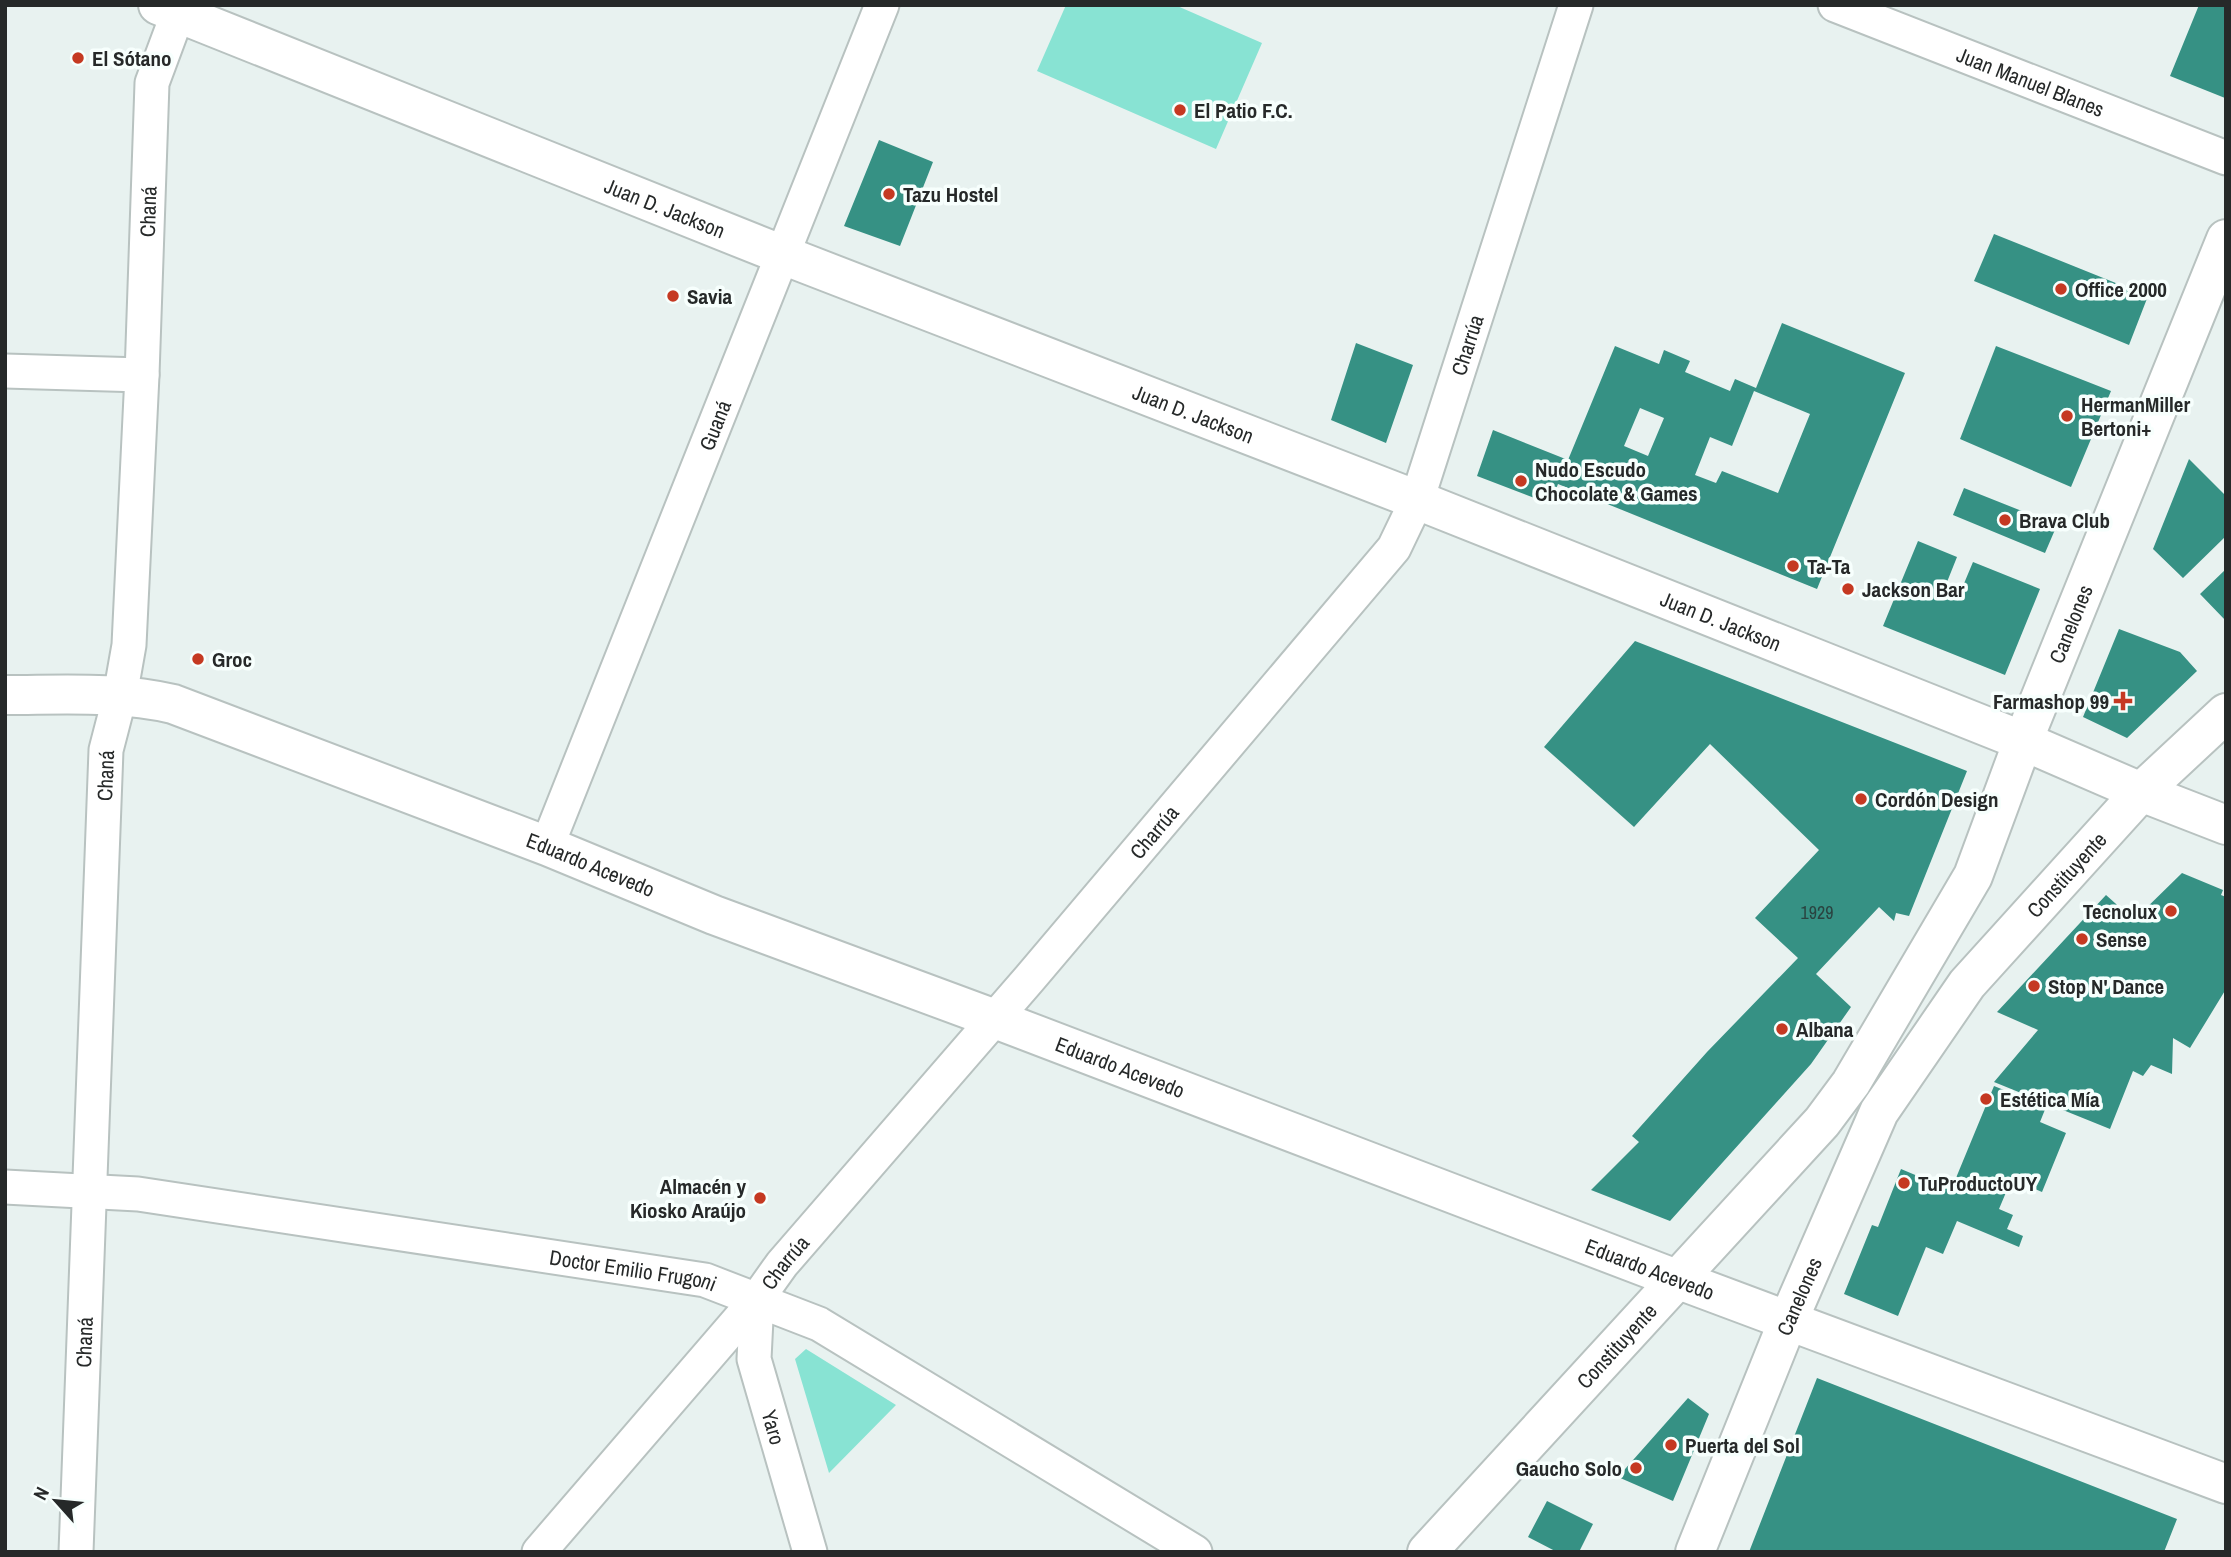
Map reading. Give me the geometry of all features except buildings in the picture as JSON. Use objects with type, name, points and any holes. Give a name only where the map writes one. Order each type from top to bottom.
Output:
[{"type":"street","name":"Guaná","points":[[547,846],[883,5]]},
{"type":"street","name":"Charrúa","points":[[539,1552],[1394,548],[1417,500],[1577,5]]},
{"type":"street","name":"Juan Manuel Blanes","points":[[1835,5],[2226,158]]},
{"type":"street","name":"Juan D. Jackson","points":[[172,8],[783,255],[1417,500],[2226,824]]},
{"type":"street","name":"Chaná","points":[[76,1552],[106,751],[129,645],[152,83],[172,8]]},
{"type":"street","name":"Canelones","points":[[1900,1002],[1973,876],[2023,741],[2226,239]]},
{"type":"street","points":[[5,371],[142,375]]},
{"type":"street","name":"Eduardo Acevedo","points":[[5,695],[120,696],[173,704],[547,846],[714,915],[2226,1485]]},
{"type":"street","name":"Constituyente","points":[[1921,1048],[1967,984],[2141,792],[2226,713]]},
{"type":"street","name":"Constituyente","points":[[1427,1552],[1822,1122],[1851,1083],[1900,1002]]},
{"type":"street","name":"Canelones","points":[[1695,1552],[1788,1321],[1863,1145],[1879,1112],[1921,1048]]},
{"type":"street","name":"Doctor Emilio Frugoni","points":[[5,1188],[138,1194],[705,1280],[819,1324],[1195,1552]]},
{"type":"street","name":"Yaro","points":[[757,1299],[754,1359],[810,1552]]},
{"type":"green space","name":"El Patio F.C.","points":[[1066,5],[1175,5],[1262,43],[1216,149],[1037,71]]},
{"type":"green space","points":[[806,1349],[896,1405],[829,1473],[795,1359]]},
{"type":"place","name":"El Sótano","points":[[78,58]]},
{"type":"place","name":"El Patio F.C.","points":[[1180,110]]},
{"type":"place","name":"Tazu Hostel","points":[[889,194]]},
{"type":"place","name":"Office 2000","points":[[2061,289]]},
{"type":"place","name":"Savia","points":[[673,296]]},
{"type":"place","name":"HermanMiller Bertoni+","points":[[2067,416]]},
{"type":"place","name":"Nudo Escudo Chocolate & Games","points":[[1521,481]]},
{"type":"place","name":"Brava Club","points":[[2005,520]]},
{"type":"place","name":"Ta-Ta","points":[[1793,566]]},
{"type":"place","name":"Jackson Bar","points":[[1848,589]]},
{"type":"place","name":"Groc","points":[[198,659]]},
{"type":"place","name":"Farmashop 99","points":[[2123,701]]},
{"type":"place","name":"Cordón Design","points":[[1861,799]]},
{"type":"place","name":"Tecnolux","points":[[2171,911]]},
{"type":"place","name":"Sense","points":[[2082,939]]},
{"type":"place","name":"Stop N' Dance","points":[[2034,986]]},
{"type":"place","name":"Albana","points":[[1782,1029]]},
{"type":"place","name":"Estética Mía","points":[[1986,1099]]},
{"type":"place","name":"TuProductoUY","points":[[1904,1183]]},
{"type":"place","name":"Almacén y Kiosko Araújo","points":[[760,1198]]},
{"type":"place","name":"Puerta del Sol","points":[[1671,1445]]},
{"type":"place","name":"Gaucho Solo","points":[[1636,1468]]}]
